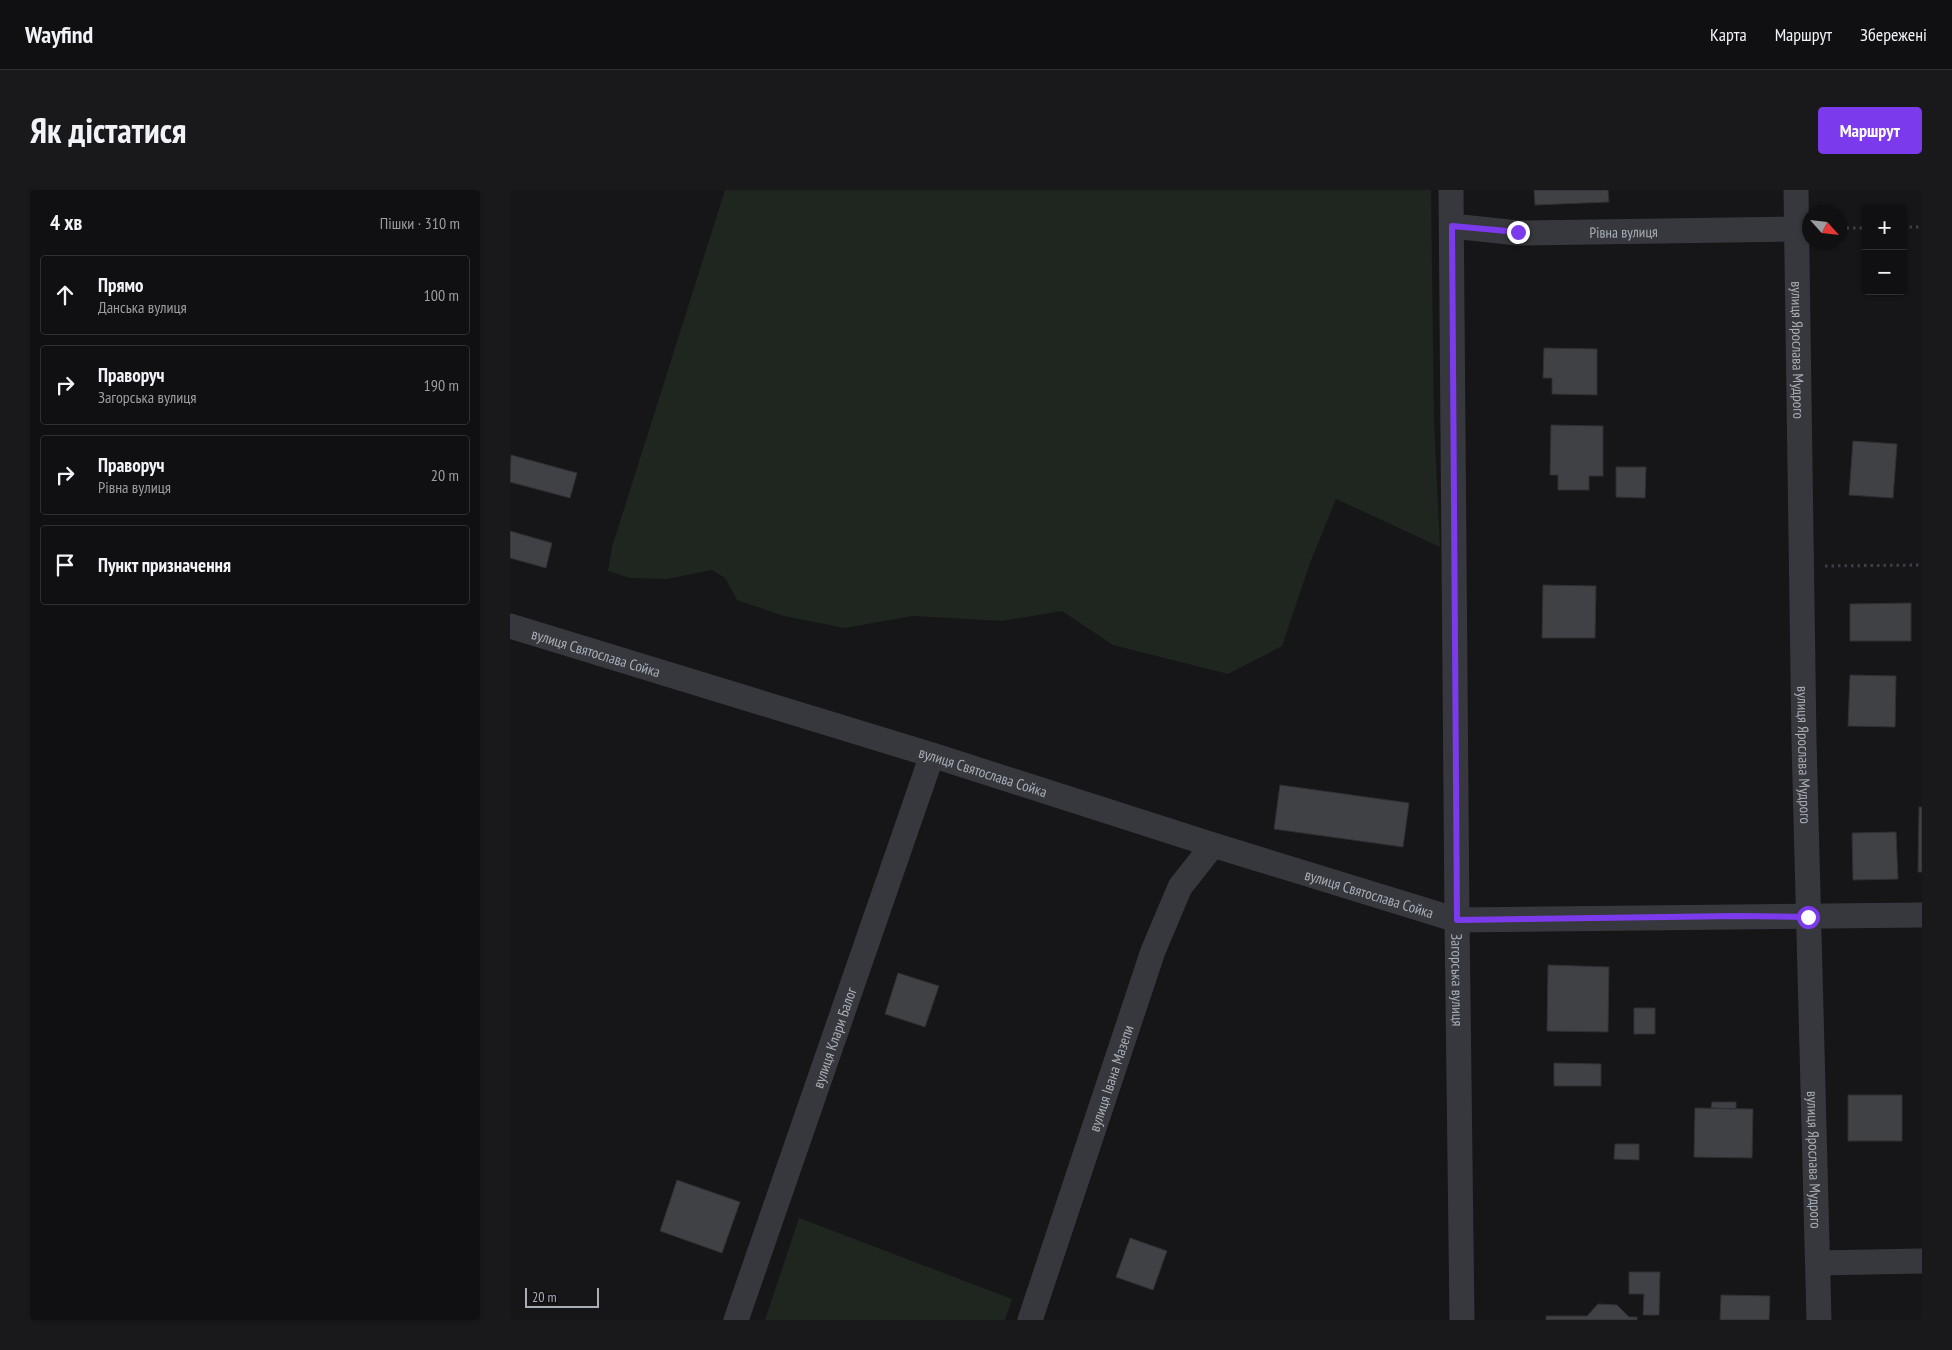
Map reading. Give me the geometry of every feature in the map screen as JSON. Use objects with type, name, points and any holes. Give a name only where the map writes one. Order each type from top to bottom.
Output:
[{"type":"street","name":"Загорська вулиця","points":[[1451,190],[1462,1320]]},
{"type":"street","name":"вулиця Ярослава Мудрого","points":[[1796,190],[1808,917],[1819,1320]]},
{"type":"street","name":"Рівна вулиця","points":[[1452,226],[1518,232],[1797,229]]},
{"type":"street","name":"вулиця Святослава Сойка","points":[[510,626],[932,755],[1212,845],[1457,920],[1922,915]]},
{"type":"street","name":"вулиця Клари Балог","points":[[736,1320],[932,755]]},
{"type":"street","name":"вулиця Івана Мазепи","points":[[1030,1320],[1153,951],[1180,887],[1212,845]]},
{"type":"street","points":[[1818,1263],[1922,1261]]},
{"type":"path","points":[[1907,227],[1922,227]]},
{"type":"path","points":[[1847,228],[1862,228]]},
{"type":"path","points":[[1802,566],[1922,565]]},
{"type":"shaded area","points":[[725,190],[1431,190],[1434,421],[1440,547],[1336,499],[1310,563],[1282,646],[1228,674],[1113,645],[1062,611],[1002,621],[912,616],[845,628],[784,616],[737,600],[725,578],[712,570],[667,579],[630,578],[608,571],[612,547]]},
{"type":"shaded area","points":[[799,1218],[1012,1299],[1005,1320],[765,1320]]},
{"type":"building","points":[[1534,190],[1608,190],[1609,202],[1535,205]]},
{"type":"building","points":[[1544,348],[1597,349],[1597,395],[1552,394],[1552,378],[1543,378]]},
{"type":"building","points":[[1551,425],[1603,426],[1603,476],[1589,476],[1589,490],[1558,490],[1558,475],[1550,475]]},
{"type":"building","points":[[1853,441],[1897,444],[1893,498],[1849,495]]},
{"type":"building","points":[[511,455],[577,473],[570,498],[510,482]]},
{"type":"building","points":[[1616,467],[1646,467],[1645,498],[1616,497]]},
{"type":"building","points":[[510,531],[552,543],[546,568],[510,558]]},
{"type":"building","points":[[1543,585],[1596,586],[1595,638],[1542,638]]},
{"type":"building","points":[[1911,603],[1911,641],[1850,641],[1850,604]]},
{"type":"building","points":[[1850,675],[1896,676],[1895,727],[1848,726]]},
{"type":"building","points":[[1280,785],[1409,803],[1403,847],[1274,829]]},
{"type":"building","points":[[1919,807],[1922,807],[1922,872],[1918,872]]},
{"type":"building","points":[[1896,832],[1898,879],[1853,880],[1852,833]]},
{"type":"building","points":[[1548,965],[1609,967],[1608,1032],[1547,1031]]},
{"type":"building","points":[[898,973],[939,986],[925,1027],[885,1014]]},
{"type":"building","points":[[1634,1008],[1655,1008],[1655,1034],[1634,1034]]},
{"type":"building","points":[[1554,1063],[1601,1064],[1601,1086],[1554,1086]]},
{"type":"building","points":[[1848,1095],[1902,1095],[1902,1141],[1848,1141]]},
{"type":"building","points":[[1712,1102],[1736,1102],[1736,1109],[1711,1108]]},
{"type":"building","points":[[1695,1108],[1753,1109],[1752,1158],[1694,1157]]},
{"type":"building","points":[[1615,1144],[1639,1144],[1639,1160],[1614,1159]]},
{"type":"building","points":[[677,1180],[740,1202],[722,1253],[660,1231]]},
{"type":"building","points":[[1130,1238],[1167,1251],[1153,1290],[1116,1277]]},
{"type":"building","points":[[1629,1272],[1660,1272],[1659,1315],[1643,1315],[1644,1294],[1629,1294]]},
{"type":"building","points":[[1721,1295],[1770,1296],[1769,1320],[1720,1320]]},
{"type":"building","points":[[1598,1304],[1617,1305],[1629,1317],[1637,1317],[1637,1320],[1546,1320],[1546,1316],[1587,1316]]},
{"type":"route","points":[[1518,232],[1452,226],[1457,920],[1736,916],[1808,917]]}]
